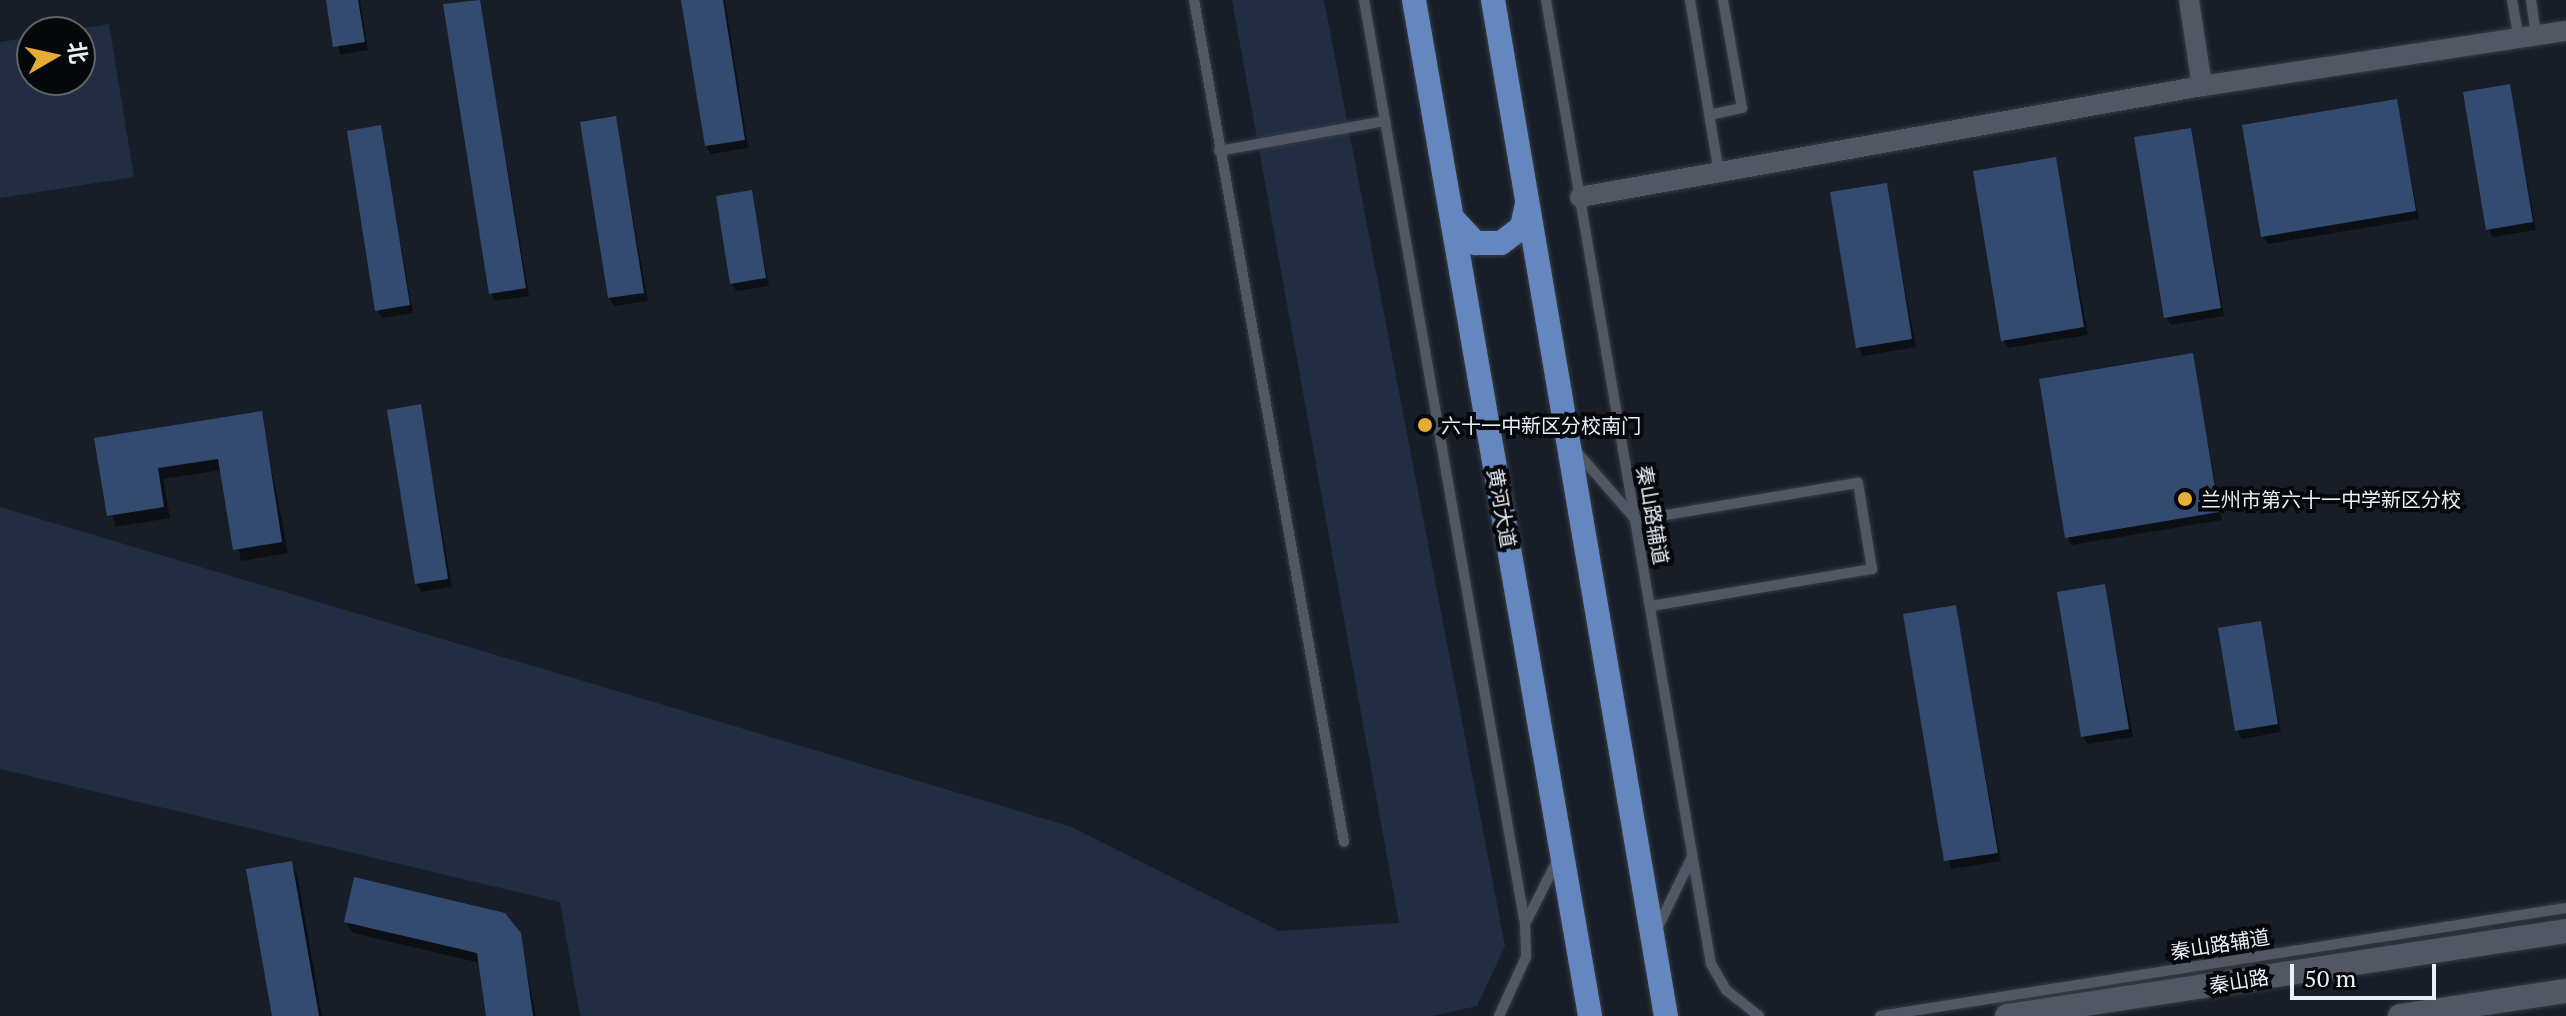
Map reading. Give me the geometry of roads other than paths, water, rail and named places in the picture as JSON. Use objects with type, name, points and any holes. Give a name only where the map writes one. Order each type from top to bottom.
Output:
[{"type":"main road","name":"黄河大道","points":[[1414,0],[1590,1016]]},
{"type":"main road","points":[[1493,0],[1666,1016]]},
{"type":"main road","points":[[1451,213],[1464,236],[1488,246],[1522,227],[1527,201]]},
{"type":"street","points":[[2189,0],[2202,86]]},
{"type":"street","points":[[1580,197],[2202,86],[2566,31]]},
{"type":"street","name":"秦山路","points":[[2007,1016],[2566,931]]},
{"type":"street","points":[[2400,1016],[2566,991]]},
{"type":"lane","points":[[1194,0],[1344,842]]},
{"type":"lane","points":[[1364,0],[1525,924],[1523,968],[1499,1016]]},
{"type":"lane","name":"秦山路辅道","points":[[1546,0],[1711,964],[1726,990],[1759,1016]]},
{"type":"lane","points":[[1690,0],[1719,173]]},
{"type":"lane","points":[[1709,115],[1742,108],[1723,0]]},
{"type":"lane","points":[[2512,0],[2528,37]]},
{"type":"lane","points":[[2528,37],[2531,0]]},
{"type":"lane","points":[[1219,151],[1385,121]]},
{"type":"lane","points":[[1568,442],[1636,520],[1858,483],[1872,569],[1650,606]]},
{"type":"lane","points":[[1525,924],[1562,852]]},
{"type":"lane","points":[[1653,938],[1693,856]]},
{"type":"lane","name":"秦山路辅道","points":[[1880,1016],[2566,908]]},
{"type":"place","name":"六十一中新区分校南门","points":[[1425,425]]},
{"type":"place","name":"兰州市第六十一中学新区分校","points":[[2185,499]]}]
